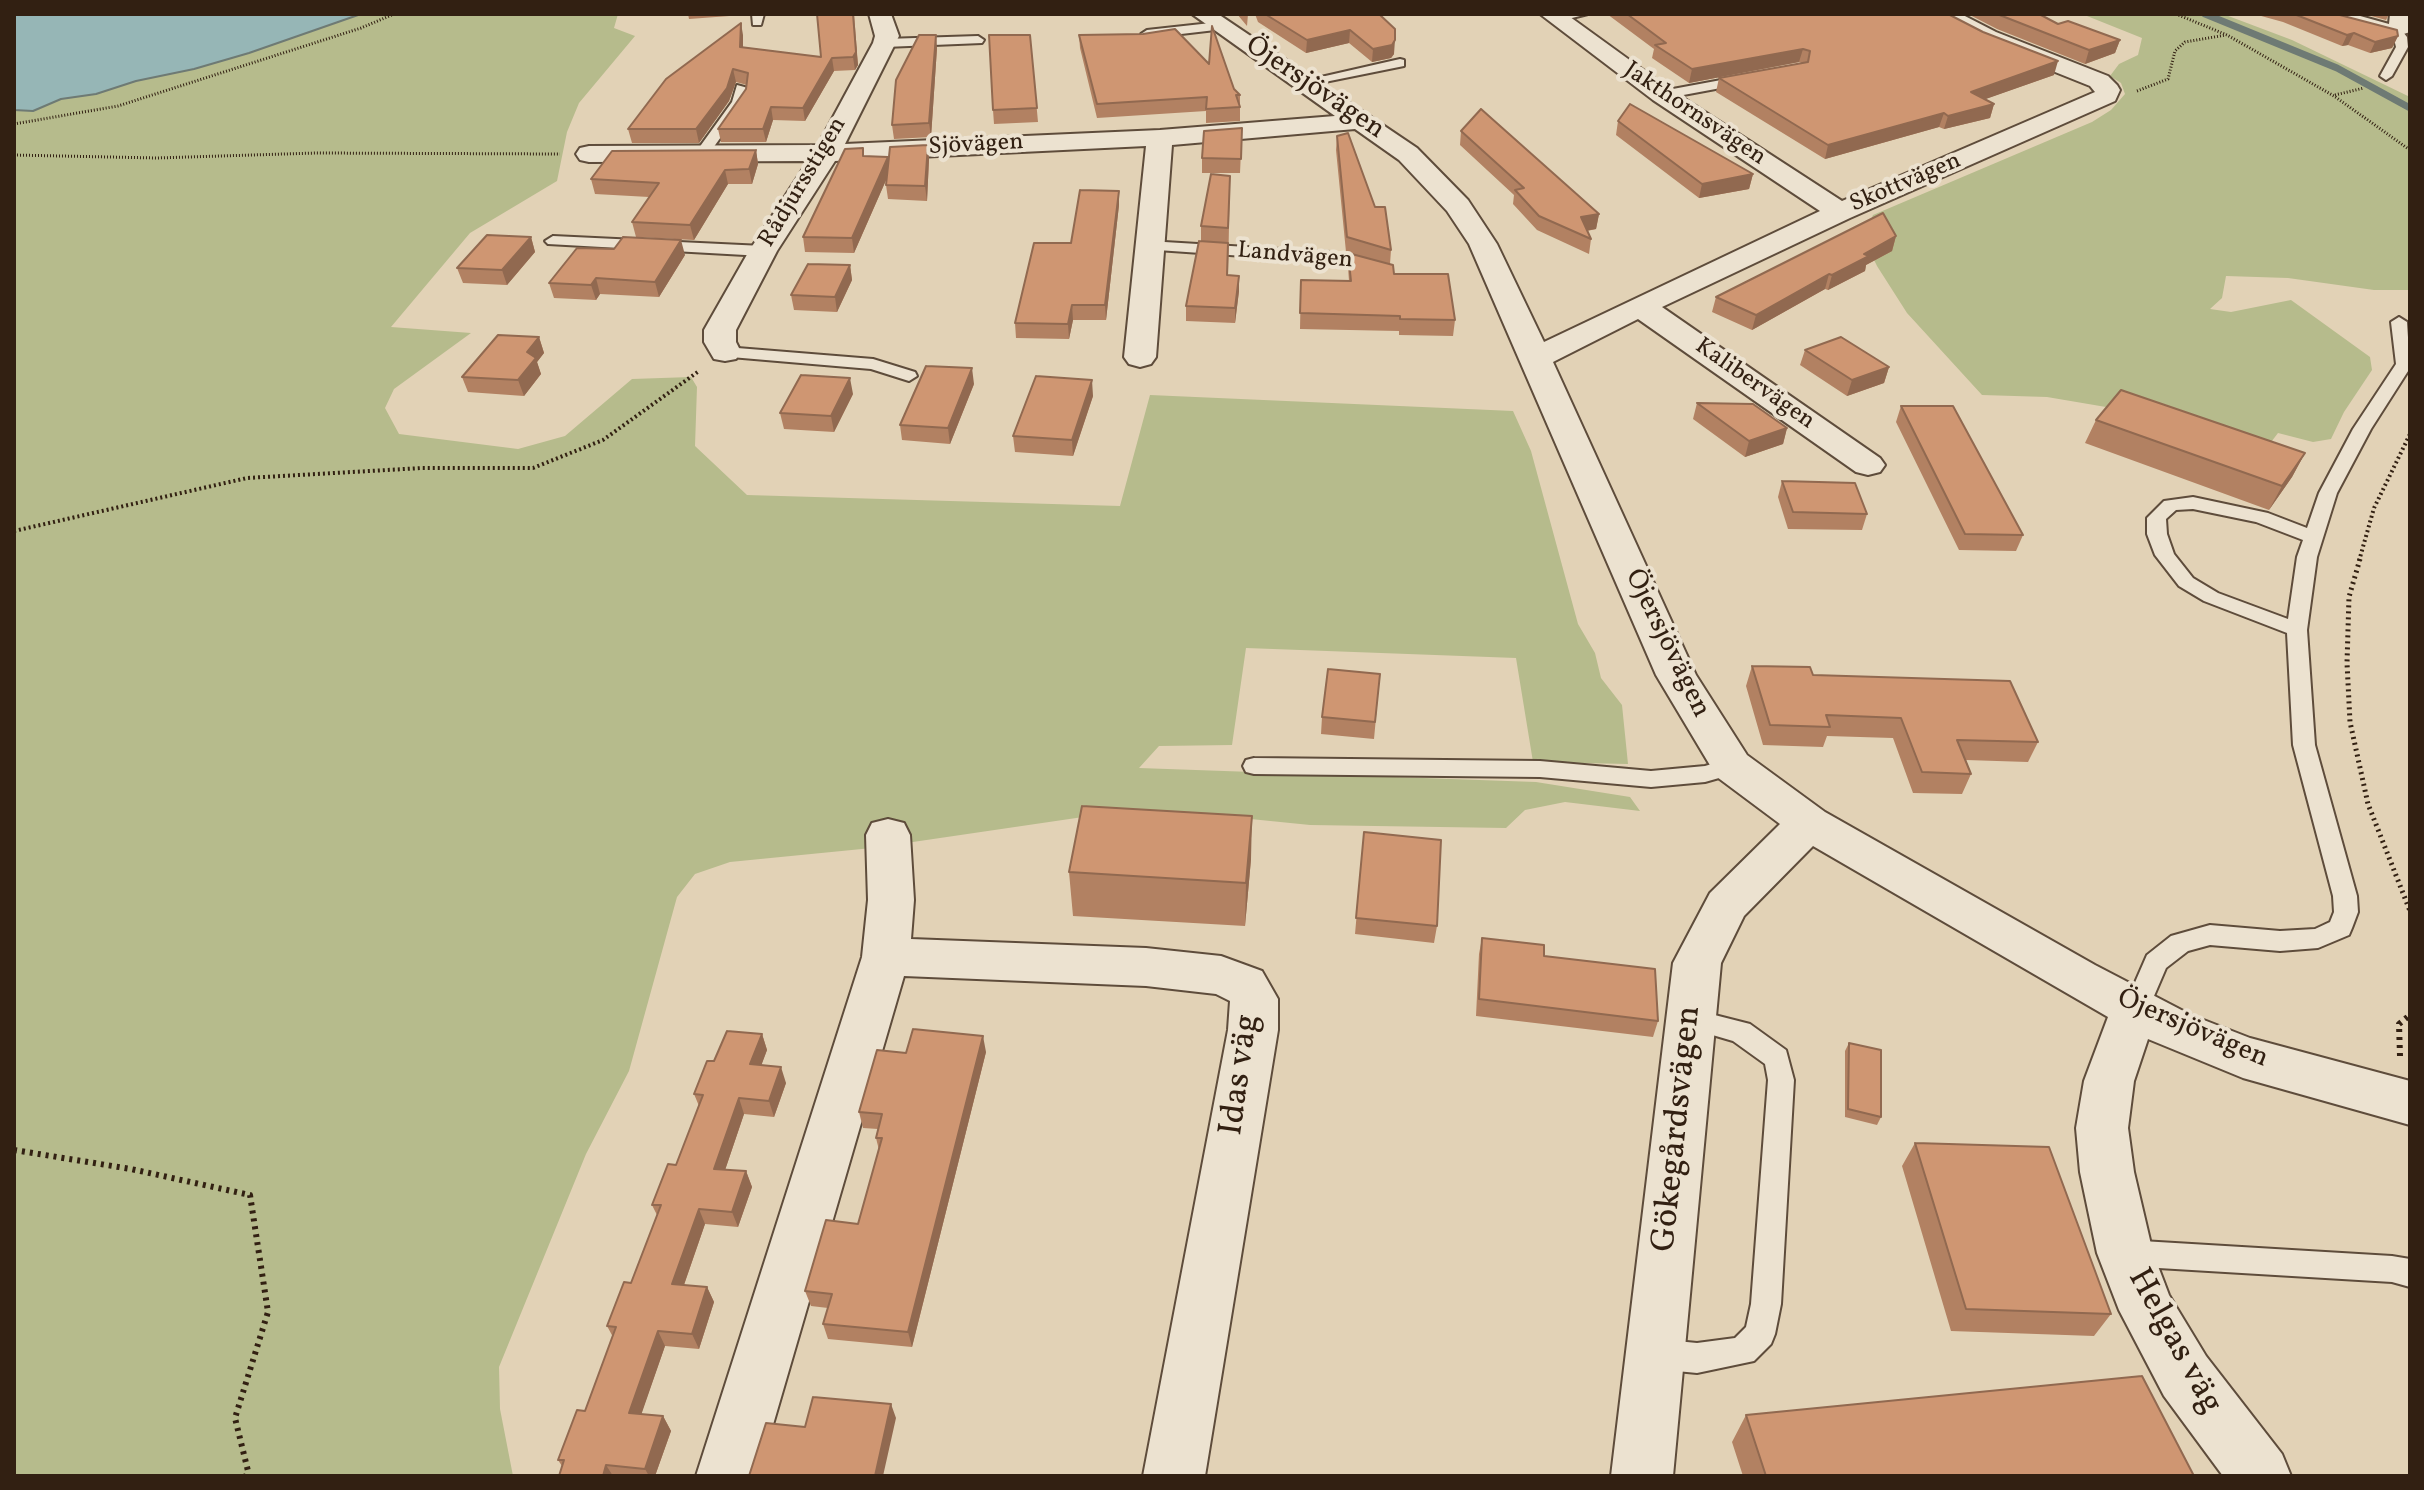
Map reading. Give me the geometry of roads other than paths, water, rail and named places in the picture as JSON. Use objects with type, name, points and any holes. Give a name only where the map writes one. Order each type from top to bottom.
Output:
[{"type":"street","points":[[880,14],[887,36],[885,43]]},
{"type":"street","name":"Skottvägen","points":[[1537,358],[1840,212],[2102,100],[2108,90],[2099,81],[1988,37],[1944,14]]},
{"type":"street","points":[[2327,14],[2369,26],[2398,22]]},
{"type":"street","name":"Jakthornsvägen","points":[[1554,16],[1662,95],[1840,212]]},
{"type":"street","name":"Öjersjövägen","points":[[1211,20],[1408,154],[1458,206],[1483,244],[1537,358],[1676,675],[1732,766],[1809,823],[2136,1010],[2243,1057],[2410,1103]]},
{"type":"street","name":"Rådjursstigen","points":[[725,352],[720,342],[720,330],[763,251],[827,153],[885,43]]},
{"type":"street","name":"Sjövägen","points":[[589,154],[827,153],[1160,138],[1362,121]]},
{"type":"street","points":[[1140,357],[1160,138]]},
{"type":"street","name":"Kalibervägen","points":[[1640,306],[1868,465]]},
{"type":"street","name":"Gökegårdsvägen","points":[[1642,1476],[1697,963],[1726,905],[1809,823]]},
{"type":"street","points":[[727,1476],[886,957],[891,900],[888,835]]},
{"type":"street","name":"Idas väg","points":[[886,957],[1146,967],[1221,975],[1245,985],[1254,999],[1253,1030],[1174,1476]]},
{"type":"street","name":"Helgas väg","points":[[2136,1010],[2125,1032],[2109,1081],[2102,1128],[2107,1172],[2125,1253],[2147,1310],[2185,1376],[2260,1476]]},
{"type":"lane","points":[[1554,16],[1582,14]]},
{"type":"lane","points":[[1133,36],[1211,20]]},
{"type":"lane","points":[[2386,76],[2402,47],[2398,22]]},
{"type":"lane","points":[[885,43],[978,40]]},
{"type":"lane","points":[[1305,82],[1400,63]]},
{"type":"lane","points":[[1662,95],[1769,75]]},
{"type":"lane","points":[[703,152],[739,102],[742,88]]},
{"type":"lane","points":[[553,241],[763,251]]},
{"type":"lane","name":"Landvägen","points":[[1148,246],[1330,257],[1362,262],[1392,272]]},
{"type":"lane","points":[[2136,1010],[2156,962],[2180,943],[2210,935],[2280,941],[2318,938],[2340,928],[2346,912],[2345,896],[2304,745],[2297,630],[2307,557],[2335,480],[2362,429],[2404,364],[2399,322]]},
{"type":"lane","points":[[725,352],[873,364],[909,376]]},
{"type":"lane","points":[[2297,630],[2211,597],[2186,582],[2165,555],[2157,534],[2156,518],[2171,505],[2193,503],[2261,517],[2313,537]]},
{"type":"lane","points":[[1254,766],[1540,769],[1651,779],[1705,774],[1732,766]]},
{"type":"lane","points":[[1655,1354],[1697,1358],[1743,1351],[1760,1334],[1766,1304],[1780,1118],[1781,1080],[1777,1058],[1741,1032],[1691,1019]]},
{"type":"lane","points":[[2125,1253],[2392,1269],[2410,1273]]},
{"type":"water","points":[[14,14],[361,14],[249,53],[96,94],[61,99],[33,111],[14,110]]},
{"type":"waterway","points":[[2205,14],[2337,68],[2410,108]]}]
